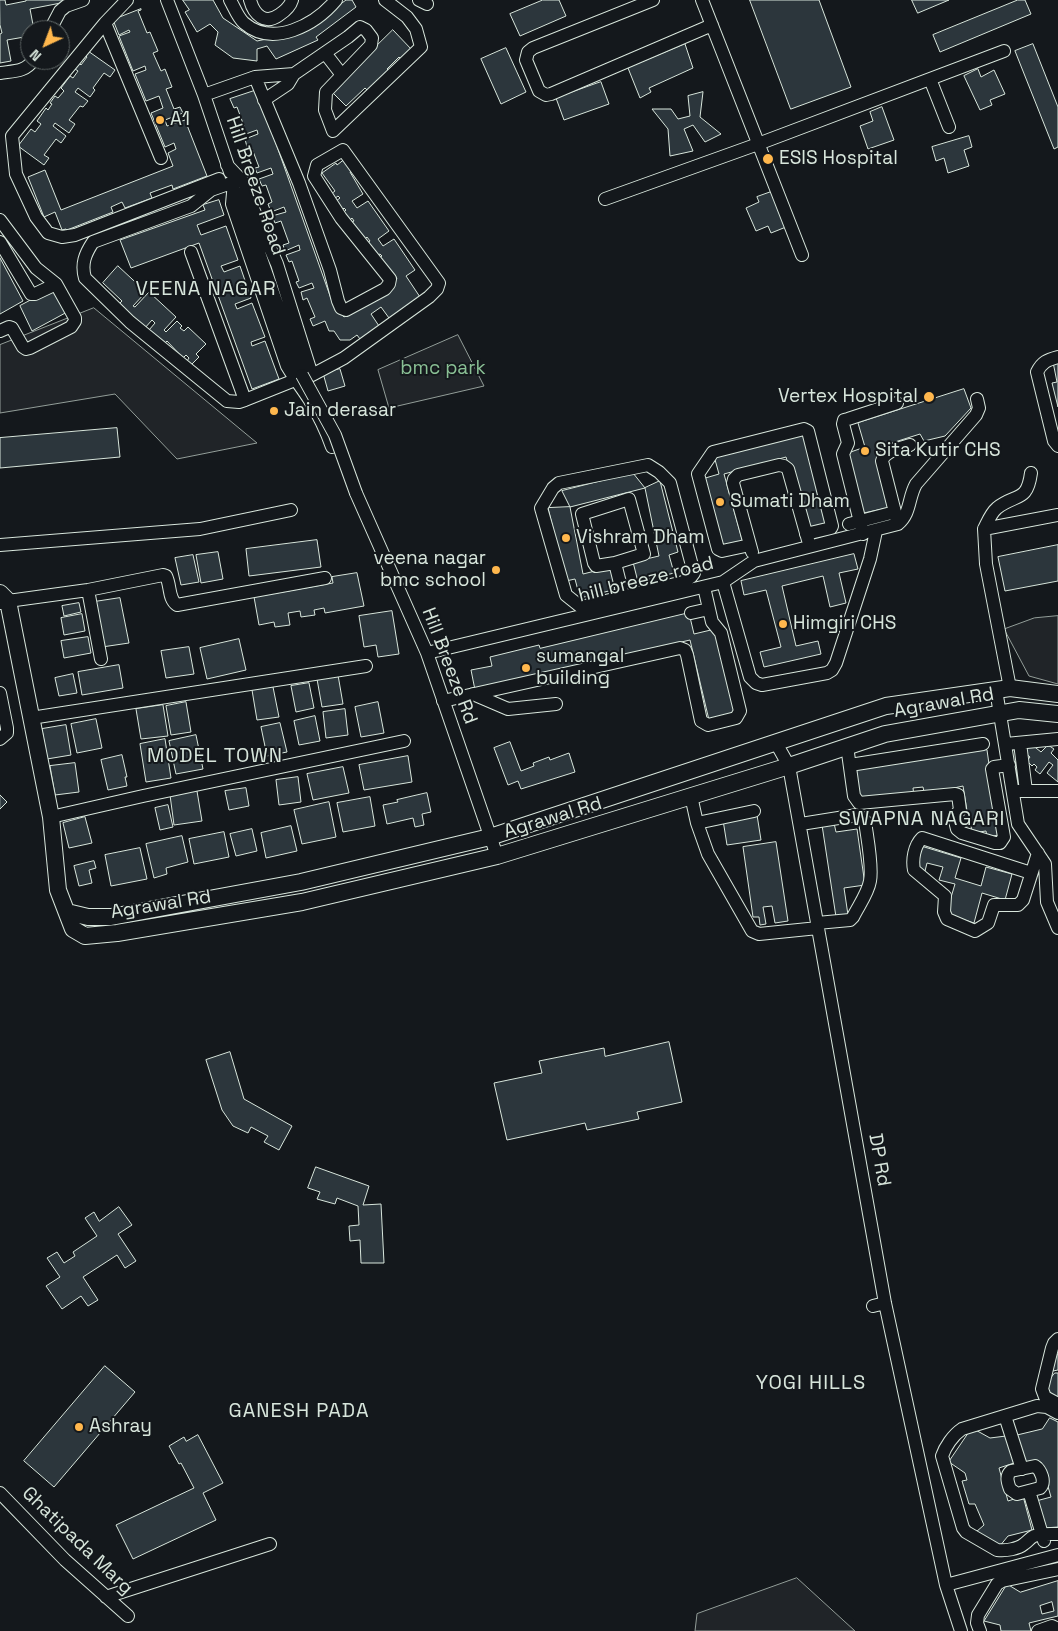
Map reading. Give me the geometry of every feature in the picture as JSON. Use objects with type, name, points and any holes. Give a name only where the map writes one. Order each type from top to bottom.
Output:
[{"type":"street","points":[[55,20],[60,10],[83,0]]},
{"type":"street","points":[[127,0],[105,23],[12,136],[16,174],[36,217],[48,233],[62,236],[75,235],[231,174]]},
{"type":"street","name":"Hill Breeze Road","points":[[168,0],[204,95],[303,377],[335,435],[356,493]]},
{"type":"street","points":[[230,0],[244,22],[261,33],[276,34],[303,26],[329,8],[336,0]]},
{"type":"street","points":[[250,0],[256,14],[264,20],[275,18],[286,10],[292,0]]},
{"type":"street","points":[[333,131],[421,47],[416,29],[407,17],[385,0]]},
{"type":"street","points":[[653,0],[533,48],[528,52],[526,60],[539,91],[551,94],[712,25]]},
{"type":"street","points":[[702,0],[802,255]]},
{"type":"street","points":[[105,23],[161,158]]},
{"type":"street","points":[[231,174],[191,206],[93,242],[85,256],[83,269],[85,278],[120,313],[227,401],[239,402],[245,400],[344,358],[437,289],[439,283],[343,150],[325,110],[326,92],[371,45],[372,38],[366,30],[360,27],[294,74],[288,84],[264,100]]},
{"type":"street","points":[[605,199],[758,144],[1004,51]]},
{"type":"street","points":[[325,53],[342,75]]},
{"type":"street","points":[[0,73],[21,70]]},
{"type":"street","points":[[204,95],[255,77],[294,74]]},
{"type":"street","points":[[255,77],[299,183],[330,270],[338,301],[342,308],[346,310],[385,289],[390,279],[341,218],[314,176],[317,165],[343,150]]},
{"type":"street","points":[[930,79],[948,127]]},
{"type":"street","points":[[231,174],[245,184],[251,204],[277,264],[309,399],[326,431],[332,447]]},
{"type":"street","points":[[299,183],[314,176]]},
{"type":"street","points":[[0,220],[36,268],[56,284],[76,318],[74,324],[26,349],[12,328],[1,329]]},
{"type":"street","points":[[0,242],[31,294],[56,284]]},
{"type":"street","points":[[191,252],[245,400]]},
{"type":"street","points":[[1058,357],[1047,360],[1040,366],[1037,372],[1054,441],[1058,446]]},
{"type":"street","points":[[854,522],[905,519],[916,484],[976,415],[979,408],[977,399]]},
{"type":"street","points":[[863,534],[854,522],[842,454],[848,443],[843,424],[844,420],[897,403]]},
{"type":"street","points":[[750,545],[722,551],[718,549],[698,474],[713,452],[804,429],[808,431],[832,526],[831,528],[806,534]]},
{"type":"street","points":[[897,518],[882,461],[886,454],[910,445]]},
{"type":"street","points":[[648,465],[670,482],[694,572],[691,577],[683,582],[624,601],[581,606],[566,595],[541,508],[553,488],[559,483],[648,465]]},
{"type":"street","points":[[754,562],[733,484],[734,479],[738,475],[779,465],[788,469],[810,547]]},
{"type":"street","points":[[1019,791],[1009,765],[1000,712],[1003,689],[986,564],[984,528],[991,514],[1024,493],[1029,487],[1030,473]]},
{"type":"street","name":"Hill Breeze Rd","points":[[356,493],[427,653],[496,856]]},
{"type":"street","points":[[629,499],[644,554],[615,563],[596,566],[582,514],[629,499]]},
{"type":"street","points":[[0,545],[200,529],[292,510]]},
{"type":"street","points":[[984,528],[1058,515]]},
{"type":"street","name":"hill breeze road","points":[[427,653],[624,601],[723,582],[754,562],[876,531],[897,518]]},
{"type":"street","points":[[723,582],[750,677],[756,684],[762,685],[827,672],[832,670],[836,663],[870,559],[876,531]]},
{"type":"street","points":[[615,563],[624,601]]},
{"type":"street","points":[[3,599],[88,590],[163,575],[168,580],[172,599],[177,605],[325,578]]},
{"type":"street","points":[[443,700],[680,648],[685,650],[687,655],[701,721],[708,725],[736,718],[740,711],[721,633],[712,622],[704,587]]},
{"type":"street","points":[[88,590],[101,659]]},
{"type":"street","name":"Agrawal Rd","points":[[3,599],[31,718],[51,817],[58,890],[73,929],[85,936],[117,933],[302,902],[496,856],[789,766],[885,734],[1000,712],[1018,710],[1058,714]]},
{"type":"street","points":[[691,613],[709,609]]},
{"type":"street","points":[[31,718],[366,666]]},
{"type":"street","name":"Agrawal Rd","points":[[67,912],[88,917],[111,917],[130,914],[301,882],[490,837],[776,744],[886,706],[1003,689],[1058,694]]},
{"type":"street","points":[[0,693],[7,733],[0,739]]},
{"type":"street","points":[[473,694],[508,709],[556,704]]},
{"type":"street","points":[[1006,744],[1058,739]]},
{"type":"street","points":[[51,817],[404,741]]},
{"type":"street","points":[[1020,743],[1018,824],[1045,864],[1047,902],[1058,928]]},
{"type":"street","name":"DP Rd","points":[[776,744],[789,766],[801,824],[879,1304],[946,1584],[961,1631]]},
{"type":"street","points":[[850,765],[983,744]]},
{"type":"street","points":[[848,746],[854,796],[859,803],[955,794],[958,796],[960,807],[960,810],[954,817],[957,829],[962,833],[995,843],[1000,843],[1004,837],[992,769],[1009,765]]},
{"type":"street","points":[[1019,791],[1058,790]]},
{"type":"street","points":[[690,796],[708,854],[752,931],[759,934],[850,920],[867,890],[871,870],[865,821],[856,815],[801,824]]},
{"type":"street","points":[[697,822],[754,811]]},
{"type":"street","points":[[1032,873],[922,838],[918,842],[912,862],[914,870],[945,896],[944,912],[948,919],[975,931],[988,923],[994,906],[1018,906],[1023,900],[1032,873],[1038,854]]},
{"type":"street","points":[[1058,1339],[1052,1348],[1042,1390],[1045,1396],[1058,1404]]},
{"type":"street","points":[[1058,1413],[1047,1407],[1037,1406],[962,1429],[957,1432],[942,1456],[963,1528],[966,1532],[997,1550],[1003,1551],[1018,1548],[1032,1536],[1043,1537],[1058,1534]]},
{"type":"street","points":[[1005,1416],[1022,1469]]},
{"type":"street","points":[[1035,1466],[1039,1469],[1044,1483],[1043,1486],[1017,1494],[1010,1489],[1008,1474],[1011,1471],[1022,1469],[1035,1466]]},
{"type":"street","points":[[1029,1491],[1043,1537]]},
{"type":"street","name":"Ghatipada Marg","points":[[0,1493],[66,1560],[128,1616]]},
{"type":"street","points":[[106,1596],[270,1544]]},
{"type":"street","points":[[946,1584],[1058,1555]]},
{"type":"street","points":[[980,1631],[977,1623],[978,1615],[997,1584],[1002,1581],[1058,1569]]},
{"type":"street","points":[[1038,1631],[1052,1626],[1058,1629]]},
{"type":"green space","points":[[94,308],[257,443],[177,459],[115,394],[0,413],[0,345]]},
{"type":"green space","name":"bmc park","points":[[458,335],[484,386],[389,408],[378,370]]},
{"type":"green space","points":[[1058,616],[1058,684],[1029,676],[1004,629],[1034,618]]},
{"type":"green space","points":[[797,1578],[855,1631],[695,1631],[697,1614]]},
{"type":"building","points":[[0,0],[5,0],[6,5],[26,0],[71,0],[30,9],[32,20],[20,20],[20,38],[7,40],[11,61],[0,63],[0,34],[2,33],[0,25]]},
{"type":"building","points":[[183,0],[213,0],[223,18],[257,41],[304,31],[346,0],[352,0],[356,7],[316,37],[318,40],[276,59],[267,46],[257,49],[257,61],[233,58],[215,45],[218,32],[210,24],[197,32],[185,12],[189,10]]},
{"type":"building","points":[[543,0],[559,0],[566,16],[520,36],[510,14]]},
{"type":"building","points":[[750,0],[819,0],[851,87],[791,109]]},
{"type":"building","points":[[912,0],[949,0],[918,13]]},
{"type":"building","points":[[1018,0],[1025,0],[1031,14],[940,52],[933,35]]},
{"type":"building","name":"A1","points":[[141,9],[138,11],[147,33],[150,32],[158,51],[153,53],[161,71],[165,69],[172,87],[166,89],[174,109],[180,107],[183,113],[165,120],[167,126],[185,120],[207,176],[173,189],[172,185],[150,193],[152,198],[125,208],[122,202],[111,207],[113,212],[67,230],[62,230],[55,212],[44,217],[28,177],[45,170],[61,210],[173,166],[168,153],[176,149],[174,143],[165,147],[151,113],[163,108],[159,96],[146,101],[135,74],[146,70],[145,66],[133,71],[119,36],[130,32],[129,30],[119,35],[113,20]]},
{"type":"building","points":[[393,30],[412,50],[402,60],[399,57],[387,69],[390,72],[369,92],[365,88],[346,106],[331,91]]},
{"type":"building","points":[[685,44],[693,68],[649,88],[651,92],[640,98],[628,68]]},
{"type":"building","points":[[1033,44],[1058,107],[1058,147],[1054,149],[1015,51]]},
{"type":"building","points":[[506,48],[526,92],[501,104],[481,59]]},
{"type":"building","points":[[88,51],[115,70],[110,77],[104,73],[93,88],[95,90],[90,97],[78,88],[75,92],[88,101],[83,107],[80,106],[69,120],[75,124],[69,133],[55,123],[53,126],[66,136],[61,143],[56,139],[44,155],[49,158],[44,165],[18,146],[31,129],[35,132],[41,124],[37,121],[46,108],[48,110],[55,96],[58,98],[64,91],[61,88],[70,76],[73,78],[78,71],[75,69],[87,57],[85,55]]},
{"type":"building","points":[[978,69],[981,77],[994,70],[1005,94],[990,100],[992,105],[980,110],[964,76]]},
{"type":"building","points":[[601,82],[609,104],[564,120],[556,98]]},
{"type":"building","points":[[257,90],[334,307],[344,317],[395,284],[393,281],[397,279],[394,274],[392,276],[379,258],[382,256],[380,254],[376,256],[367,243],[370,241],[367,237],[364,240],[352,222],[354,221],[352,218],[350,220],[344,212],[346,210],[344,208],[342,210],[336,201],[340,198],[338,196],[334,199],[331,194],[335,191],[322,173],[346,158],[354,169],[350,172],[363,194],[352,201],[357,208],[368,201],[389,231],[378,239],[383,246],[394,239],[415,270],[406,276],[420,297],[389,318],[381,307],[371,314],[379,326],[360,339],[357,335],[350,340],[340,340],[334,331],[329,331],[325,321],[313,326],[310,319],[315,317],[307,298],[303,300],[301,292],[314,288],[312,283],[299,288],[296,282],[299,281],[292,261],[289,262],[286,255],[300,250],[299,245],[285,251],[283,245],[289,243],[281,221],[275,223],[272,216],[286,212],[284,207],[271,212],[268,204],[272,202],[266,185],[262,186],[259,179],[273,174],[271,168],[257,173],[255,168],[259,167],[251,146],[247,147],[245,139],[258,134],[257,130],[243,135],[240,128],[244,126],[237,107],[234,108],[230,99]]},
{"type":"building","points":[[703,92],[700,117],[721,134],[705,142],[693,125],[684,129],[693,151],[670,156],[668,129],[652,109],[671,109],[678,119],[690,116],[688,96]]},
{"type":"building","points":[[882,107],[894,140],[868,149],[860,126],[873,121],[870,112]]},
{"type":"building","points":[[969,136],[972,147],[964,150],[969,166],[948,173],[944,158],[936,161],[932,147]]},
{"type":"building","points":[[771,192],[786,227],[771,233],[768,226],[756,231],[746,208],[759,202],[757,197]]},
{"type":"building","points":[[219,200],[224,215],[197,225],[201,235],[226,226],[238,260],[221,266],[224,272],[240,266],[251,298],[235,304],[237,309],[252,303],[265,337],[251,342],[252,346],[265,341],[279,379],[252,389],[199,243],[131,268],[120,240],[205,210],[203,205]]},
{"type":"building","points":[[0,258],[23,301],[0,314]]},
{"type":"building","points":[[118,266],[146,292],[133,306],[135,307],[149,292],[176,317],[164,330],[166,332],[177,321],[182,326],[180,328],[184,331],[188,327],[206,344],[196,354],[199,357],[191,365],[187,361],[189,358],[186,355],[183,358],[167,341],[164,344],[149,330],[155,323],[152,320],[144,329],[118,305],[122,301],[103,283]]},
{"type":"building","points":[[56,287],[69,311],[32,331],[20,306]]},
{"type":"building","points":[[1058,361],[1058,407],[1052,383],[1057,382],[1053,362]]},
{"type":"building","points":[[340,369],[345,386],[328,391],[323,373]]},
{"type":"building","name":"Sita Kutir CHS","points":[[964,389],[971,408],[945,436],[924,441],[920,434],[876,448],[892,507],[859,514],[845,454],[865,447],[858,423]]},
{"type":"building","points":[[117,428],[120,457],[0,468],[0,438]]},
{"type":"building","name":"Sumati Dham","points":[[803,432],[828,526],[808,531],[786,457],[724,474],[743,543],[722,549],[702,479],[719,474],[714,456]]},
{"type":"building","name":"Vishram Dham","points":[[633,473],[645,488],[570,507],[562,491]]},
{"type":"building","name":"Vishram Dham","points":[[660,481],[678,552],[669,555],[674,573],[638,582],[633,562],[659,556],[645,488]]},
{"type":"building","name":"Vishram Dham","points":[[570,507],[583,574],[611,567],[617,589],[580,598],[575,579],[566,581],[548,508]]},
{"type":"building","points":[[317,540],[321,567],[249,576],[246,549]]},
{"type":"building","points":[[1058,545],[1058,581],[1005,591],[998,557]]},
{"type":"building","points":[[218,552],[223,579],[201,583],[196,555]]},
{"type":"building","name":"Himgiri CHS","points":[[854,554],[858,569],[839,573],[846,603],[830,607],[823,576],[782,586],[796,646],[818,641],[821,654],[764,667],[760,652],[781,647],[766,590],[744,595],[741,581]]},
{"type":"building","points":[[193,555],[199,582],[181,585],[175,558]]},
{"type":"building","points":[[357,573],[364,606],[325,613],[324,608],[314,610],[315,615],[301,617],[300,611],[288,613],[290,625],[275,627],[274,622],[259,625],[254,597],[333,583],[332,577]]},
{"type":"building","points":[[120,598],[129,643],[102,647],[94,602]]},
{"type":"building","points":[[79,603],[81,612],[64,616],[62,606]]},
{"type":"building","points":[[392,611],[399,654],[378,657],[376,645],[364,647],[359,616]]},
{"type":"building","name":"sumangal building","points":[[689,613],[694,634],[715,629],[735,714],[709,720],[690,640],[475,690],[471,670],[492,666],[490,657],[539,645],[540,648]]},
{"type":"building","points":[[82,614],[85,631],[64,635],[61,618]]},
{"type":"building","points":[[88,637],[91,653],[64,658],[61,641]]},
{"type":"building","points":[[239,639],[246,670],[207,679],[200,648]]},
{"type":"building","points":[[189,647],[194,674],[166,678],[161,651]]},
{"type":"building","points":[[119,665],[123,688],[82,695],[78,672]]},
{"type":"building","points":[[73,674],[77,693],[59,696],[55,678]]},
{"type":"building","points":[[338,675],[343,704],[322,707],[317,679]]},
{"type":"building","points":[[309,683],[314,708],[296,712],[291,686]]},
{"type":"building","points":[[273,687],[279,717],[257,720],[252,690]]},
{"type":"building","points":[[186,702],[191,732],[171,735],[166,706]]},
{"type":"building","points":[[378,702],[384,733],[361,737],[355,707]]},
{"type":"building","points":[[163,705],[168,736],[141,739],[136,709]]},
{"type":"building","points":[[345,709],[348,735],[326,738],[323,712]]},
{"type":"building","points":[[315,716],[320,741],[299,745],[294,721]]},
{"type":"building","points":[[96,719],[102,748],[77,753],[71,724]]},
{"type":"building","points":[[280,723],[287,752],[267,756],[261,727]]},
{"type":"building","points":[[66,725],[71,755],[47,759],[42,729]]},
{"type":"building","points":[[196,735],[203,769],[176,774],[169,741]]},
{"type":"building","points":[[165,739],[171,778],[146,782],[140,744]]},
{"type":"building","points":[[510,742],[521,771],[534,766],[533,763],[549,757],[550,760],[569,753],[575,772],[521,789],[518,781],[508,785],[494,748]]},
{"type":"building","points":[[1031,744],[1041,752],[1048,745],[1054,749],[1051,753],[1058,760],[1058,782],[1047,773],[1053,765],[1049,762],[1040,774],[1035,770],[1037,767],[1034,764],[1032,766],[1027,761],[1030,757],[1024,752]]},
{"type":"building","points":[[987,750],[999,835],[987,837],[986,831],[972,833],[971,826],[959,827],[958,819],[968,817],[963,786],[954,788],[954,792],[924,792],[923,787],[913,788],[914,796],[859,800],[854,767]]},
{"type":"building","points":[[122,755],[127,786],[108,790],[101,760]]},
{"type":"building","points":[[408,756],[412,782],[364,790],[359,765]]},
{"type":"building","points":[[75,763],[79,792],[55,795],[50,766]]},
{"type":"building","points":[[343,767],[349,793],[313,800],[307,774]]},
{"type":"building","points":[[298,777],[301,802],[279,805],[276,780]]},
{"type":"building","points":[[246,788],[249,806],[229,810],[225,791]]},
{"type":"building","points":[[197,791],[202,821],[174,825],[170,795]]},
{"type":"building","points":[[427,793],[431,812],[422,814],[424,825],[415,827],[413,818],[387,824],[383,805]]},
{"type":"building","points":[[0,795],[7,802],[0,809]]},
{"type":"building","points":[[370,797],[375,826],[343,832],[337,803]]},
{"type":"building","points":[[329,802],[336,837],[302,844],[294,810]]},
{"type":"building","points":[[168,805],[173,827],[160,830],[155,808]]},
{"type":"building","points":[[757,815],[761,840],[727,845],[723,820]]},
{"type":"building","points":[[85,817],[92,843],[69,848],[63,823]]},
{"type":"building","points":[[834,823],[836,832],[857,829],[865,885],[844,888],[848,915],[836,917],[822,825]]},
{"type":"building","points":[[291,826],[297,851],[266,858],[261,833]]},
{"type":"building","points":[[252,829],[257,851],[236,856],[230,834]]},
{"type":"building","points":[[224,832],[229,857],[194,864],[189,839]]},
{"type":"building","points":[[182,836],[188,862],[166,868],[167,874],[154,878],[146,844]]},
{"type":"building","points":[[776,842],[788,921],[775,923],[772,906],[763,907],[766,924],[760,925],[759,917],[753,917],[743,847]]},
{"type":"building","points":[[921,846],[961,858],[955,878],[981,886],[986,867],[1012,874],[1005,900],[982,893],[974,923],[946,914],[955,884],[939,880],[943,867],[927,863],[924,875],[915,865]]},
{"type":"building","points":[[140,848],[147,879],[111,886],[105,855]]},
{"type":"building","points":[[94,861],[96,868],[89,870],[92,883],[79,886],[74,866]]},
{"type":"building","points":[[669,1042],[682,1102],[637,1112],[639,1119],[587,1130],[585,1123],[507,1140],[494,1083],[542,1073],[539,1061],[604,1048],[605,1056]]},
{"type":"building","points":[[230,1052],[244,1099],[292,1126],[279,1150],[264,1142],[268,1136],[251,1127],[248,1133],[233,1126],[222,1110],[206,1060]]},
{"type":"building","points":[[316,1167],[369,1186],[363,1205],[381,1204],[384,1263],[361,1263],[360,1240],[350,1241],[349,1226],[359,1225],[358,1206],[337,1198],[335,1204],[317,1199],[320,1192],[308,1188]]},
{"type":"building","points":[[119,1207],[132,1225],[118,1234],[136,1261],[125,1268],[117,1255],[83,1277],[98,1300],[88,1306],[81,1296],[62,1309],[46,1286],[60,1277],[47,1258],[57,1252],[64,1263],[75,1256],[73,1252],[97,1236],[85,1218],[94,1212],[99,1221]]},
{"type":"building","points":[[1058,1355],[1058,1370],[1053,1371],[1051,1359],[1053,1356]]},
{"type":"building","name":"Ashray","points":[[105,1366],[135,1392],[54,1487],[24,1461]]},
{"type":"building","points":[[1058,1373],[1058,1401],[1045,1390],[1050,1377]]},
{"type":"building","points":[[1050,1418],[1058,1422],[1058,1527],[1044,1528],[1036,1501],[1051,1497],[1041,1462],[1026,1465],[1017,1435],[1042,1429]]},
{"type":"building","points":[[972,1428],[990,1438],[1006,1436],[1014,1463],[999,1468],[1008,1501],[1023,1496],[1032,1530],[1008,1536],[999,1547],[976,1532],[984,1525],[975,1504],[969,1504],[962,1481],[967,1480],[965,1473],[949,1462]]},
{"type":"building","points":[[198,1435],[223,1483],[203,1493],[216,1520],[133,1559],[116,1525],[194,1488],[181,1463],[179,1464],[169,1446],[184,1437],[186,1441]]},
{"type":"building","points":[[1058,1581],[1058,1616],[1029,1623],[1031,1631],[1001,1631],[1000,1625],[984,1621],[1007,1584],[1020,1592]],"holes":[[[1052,1602],[1054,1611],[1042,1614],[1040,1606]]]},
{"type":"place","name":"A1","points":[[160,120]]},
{"type":"place","name":"ESIS Hospital","points":[[768,159]]},
{"type":"place","name":"Vertex Hospital","points":[[929,397]]},
{"type":"place","name":"Jain derasar","points":[[274,411]]},
{"type":"place","name":"Sita Kutir CHS","points":[[865,451]]},
{"type":"place","name":"Sumati Dham","points":[[720,502]]},
{"type":"place","name":"Vishram Dham","points":[[566,538]]},
{"type":"place","name":"veena nagar bmc school","points":[[496,570]]},
{"type":"place","name":"Himgiri CHS","points":[[783,624]]},
{"type":"place","name":"sumangal building","points":[[526,668]]},
{"type":"place","name":"Ashray","points":[[79,1427]]},
{"type":"district","name":"VEENA NAGAR","points":[[206,290]]},
{"type":"district","name":"MODEL TOWN","points":[[215,757]]},
{"type":"district","name":"SWAPNA NAGARI","points":[[922,820]]},
{"type":"district","name":"YOGI HILLS","points":[[811,1384]]},
{"type":"district","name":"GANESH PADA","points":[[299,1412]]}]
